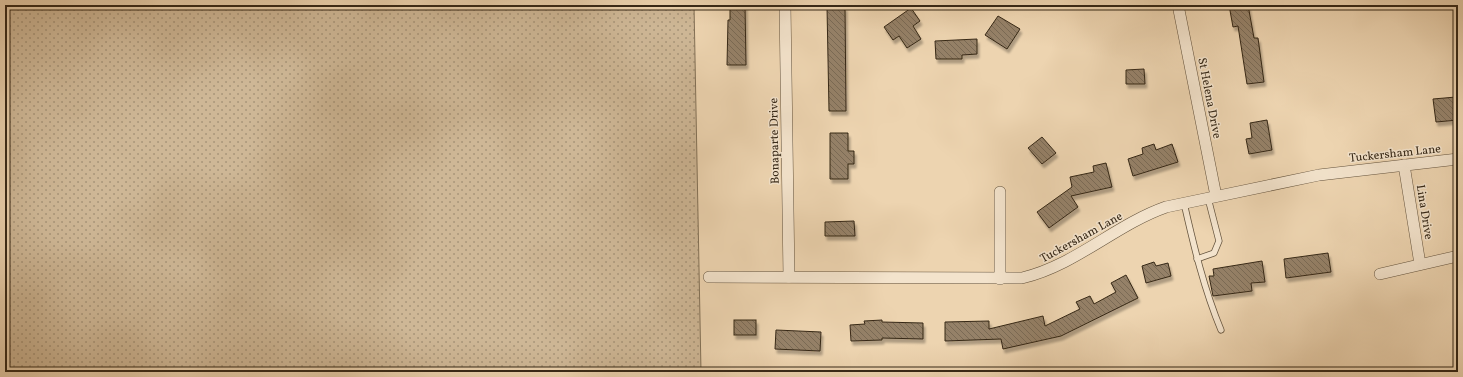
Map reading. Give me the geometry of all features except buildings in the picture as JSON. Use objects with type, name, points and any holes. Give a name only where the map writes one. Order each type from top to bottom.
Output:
[{"type":"street","name":"Bonaparte Drive","points":[[786,5],[790,277]]},
{"type":"street","name":"St Helena Drive","points":[[1178,5],[1212,197]]},
{"type":"street","name":"Tuckersham Lane","points":[[709,277],[1022,278],[1043,273],[1072,259],[1150,213],[1184,203],[1319,175],[1404,164],[1458,159]]},
{"type":"street","name":"Lina Drive","points":[[1404,164],[1420,264]]},
{"type":"street","points":[[1000,192],[1000,279]]},
{"type":"street","points":[[1380,274],[1458,256]]},
{"type":"lane","points":[[1196,259],[1214,253],[1219,241],[1212,197]]},
{"type":"lane","points":[[1184,203],[1196,259],[1210,303],[1221,330]]},
{"type":"shaded area","points":[[5,5],[694,5],[701,372],[5,372]]}]
